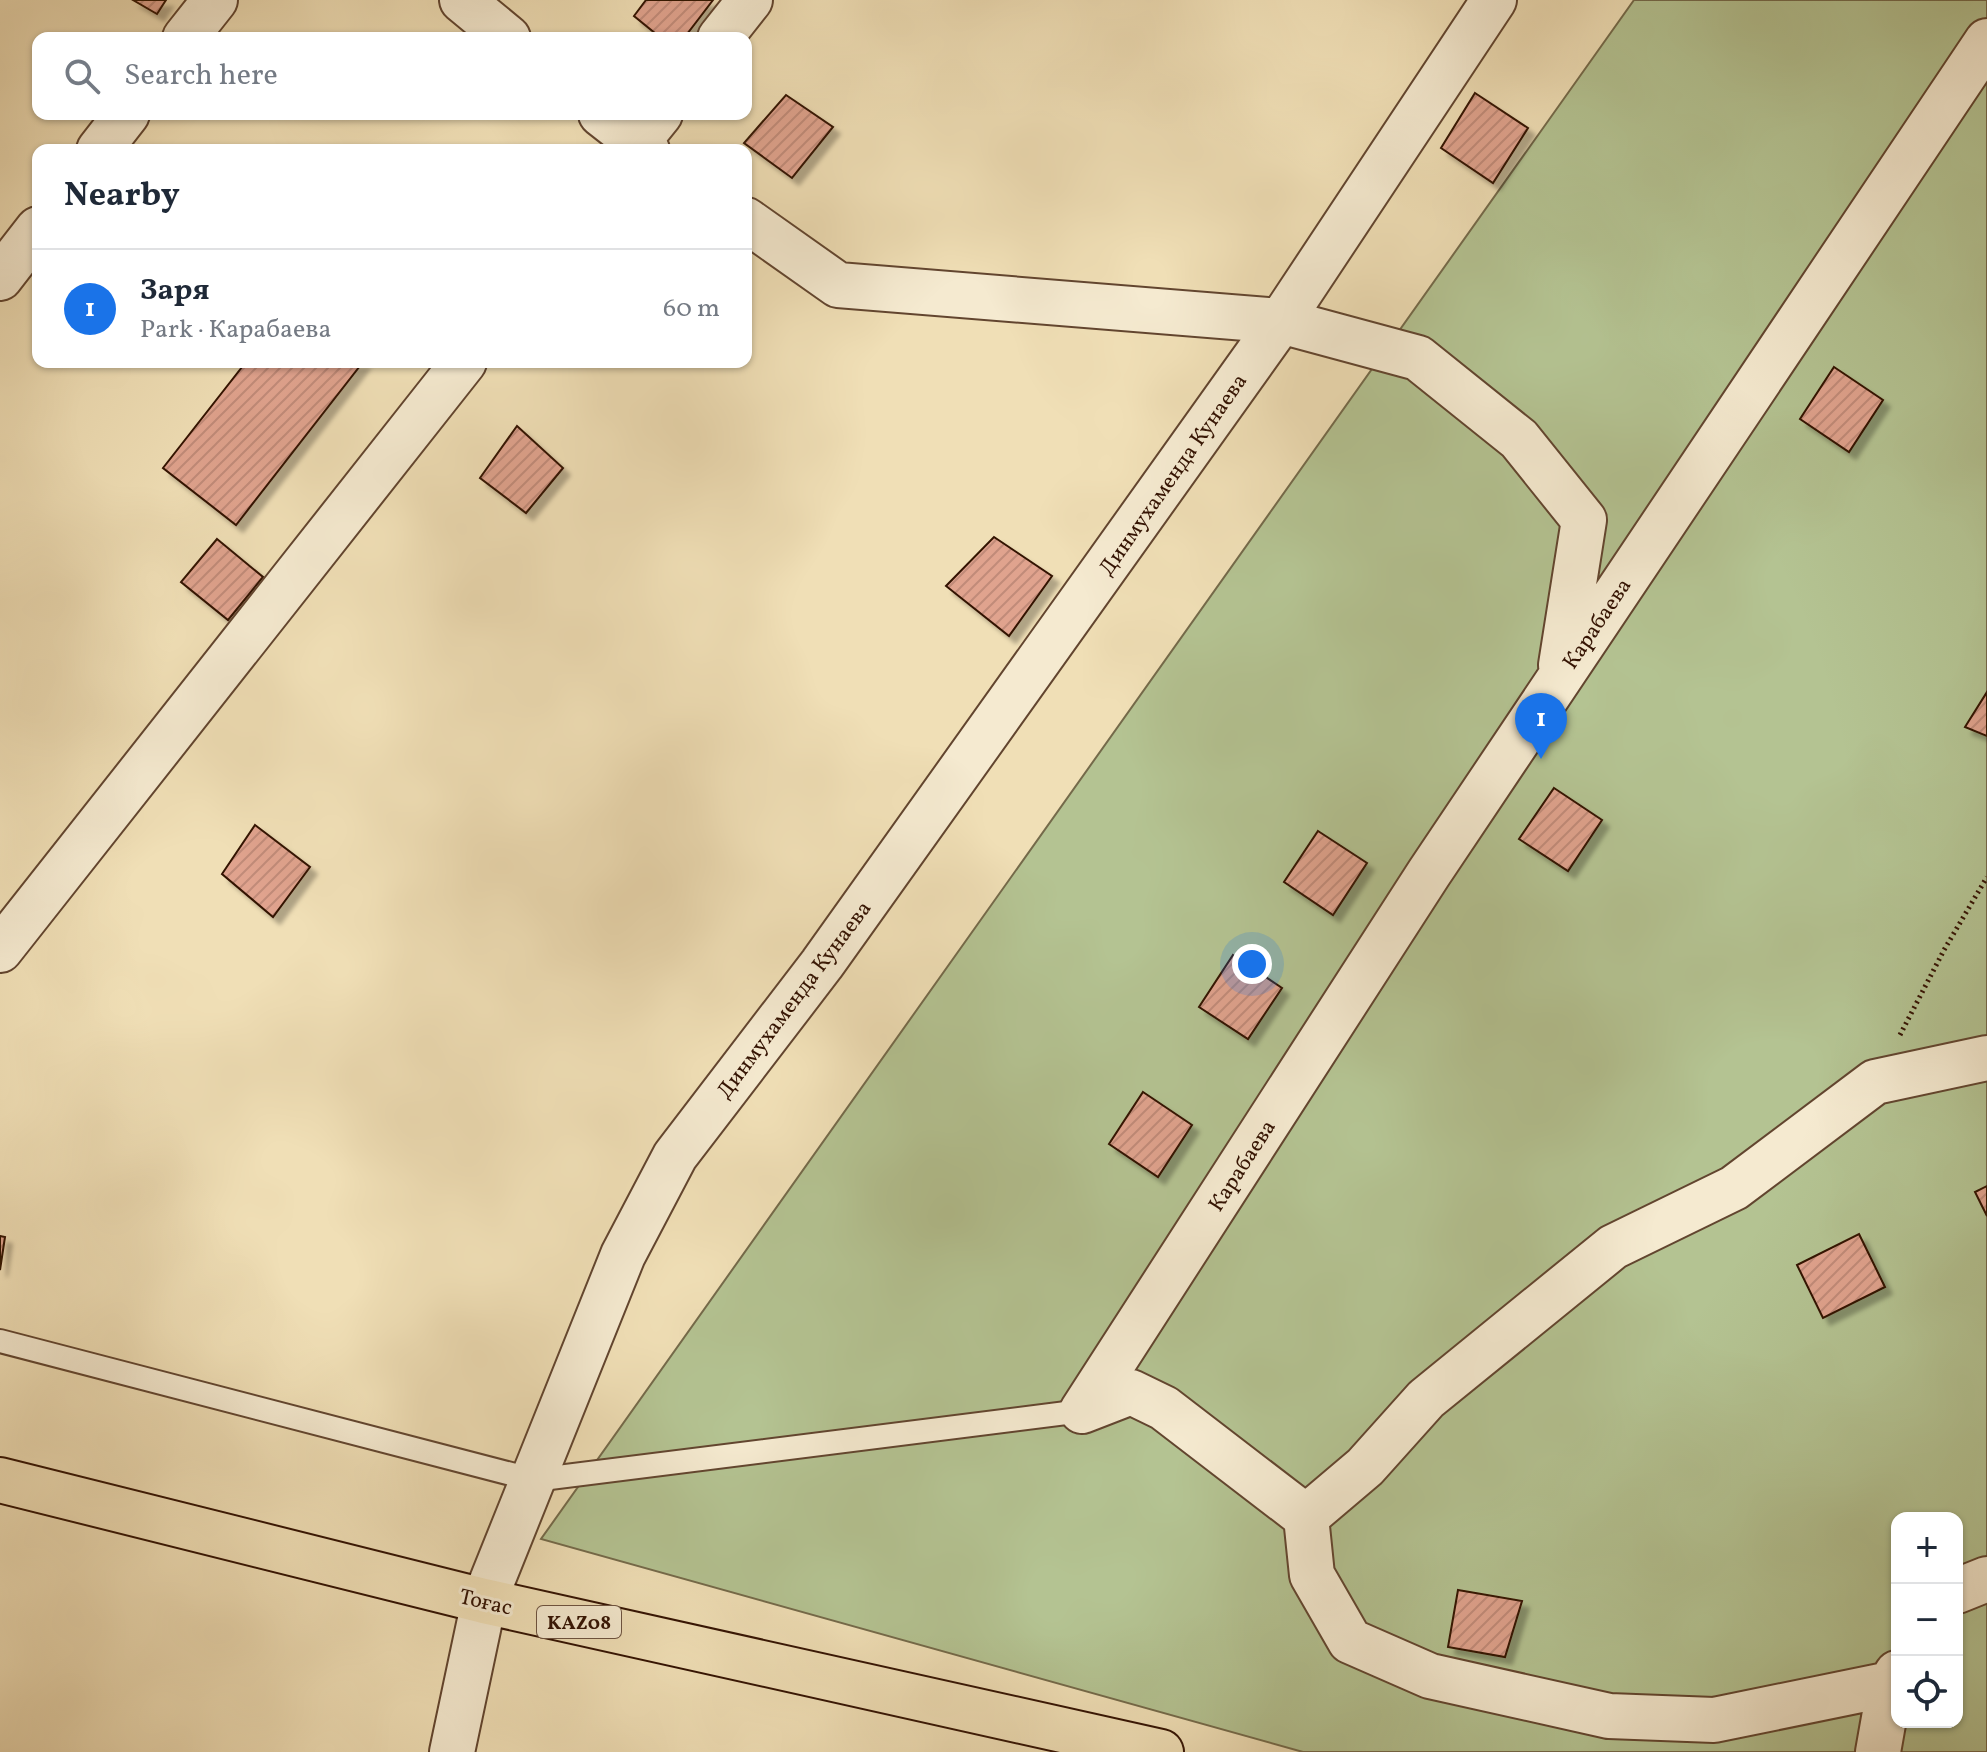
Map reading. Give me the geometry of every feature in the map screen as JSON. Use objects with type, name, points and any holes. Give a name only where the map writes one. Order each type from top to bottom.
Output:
[{"type":"highway","name":"Тоғас","points":[[0,1480],[484,1601],[1161,1752]]},
{"type":"street","points":[[190,32],[215,0]]},
{"type":"street","points":[[462,0],[501,32]]},
{"type":"street","points":[[725,32],[750,0]]},
{"type":"street","name":"Динмухаменда Кунаева","points":[[452,1752],[484,1601],[623,1255],[675,1156],[822,964],[1281,321],[1494,0]]},
{"type":"street","name":"Карабаева","points":[[1082,1411],[1429,873],[1987,41]]},
{"type":"street","points":[[104,144],[122,120]]},
{"type":"street","points":[[611,120],[643,139]]},
{"type":"street","points":[[752,224],[838,285],[1281,321],[1418,358],[1519,439],[1584,520],[1559,679]]},
{"type":"street","points":[[0,278],[32,237]]},
{"type":"street","points":[[0,950],[459,368]]},
{"type":"street","points":[[1306,1517],[1365,1467],[1426,1399],[1613,1247],[1734,1188],[1875,1082],[1987,1058]]},
{"type":"street","points":[[1082,1411],[1131,1392],[1164,1408],[1306,1517],[1312,1575],[1350,1641],[1430,1676],[1609,1716],[1714,1720],[1891,1678]]},
{"type":"street","points":[[1963,1589],[1987,1579]]},
{"type":"street","points":[[1878,1752],[1891,1688]]},
{"type":"lane","points":[[0,1341],[534,1480],[1082,1411]]},
{"type":"path","points":[[1875,1082],[1944,950],[1987,877]]},
{"type":"green space","points":[[1634,0],[1987,0],[1987,1752],[1303,1752],[541,1539]]},
{"type":"building","points":[[133,0],[166,0],[157,14]]},
{"type":"building","points":[[646,0],[713,0],[689,32],[654,32],[634,16]]},
{"type":"building","points":[[1475,93],[1528,128],[1493,183],[1441,148]]},
{"type":"building","points":[[786,95],[833,127],[792,178],[752,149],[752,144],[744,143]]},
{"type":"building","points":[[1834,367],[1883,400],[1849,452],[1800,419]]},
{"type":"building","points":[[241,368],[358,368],[236,525],[163,468]]},
{"type":"building","points":[[517,426],[563,468],[526,513],[480,478]]},
{"type":"building","points":[[994,537],[1052,576],[1009,636],[946,586]]},
{"type":"building","points":[[217,539],[263,577],[228,620],[181,582]]},
{"type":"building","points":[[1987,692],[1987,736],[1965,727]]},
{"type":"building","points":[[1554,788],[1602,820],[1568,871],[1519,839]]},
{"type":"building","points":[[255,825],[310,867],[273,917],[222,874]]},
{"type":"building","points":[[1318,831],[1367,863],[1333,915],[1284,882]]},
{"type":"building","points":[[1233,955],[1282,988],[1248,1039],[1199,1007]]},
{"type":"building","points":[[1143,1092],[1192,1125],[1158,1177],[1109,1144]]},
{"type":"building","points":[[1987,1186],[1987,1216],[1975,1192]]},
{"type":"building","points":[[1859,1234],[1885,1287],[1823,1318],[1797,1265]]},
{"type":"building","points":[[0,1236],[5,1237],[0,1270]]},
{"type":"building","points":[[1458,1590],[1522,1601],[1505,1657],[1448,1647]]},
{"type":"place","name":"Заря","points":[[1541,759]]}]
